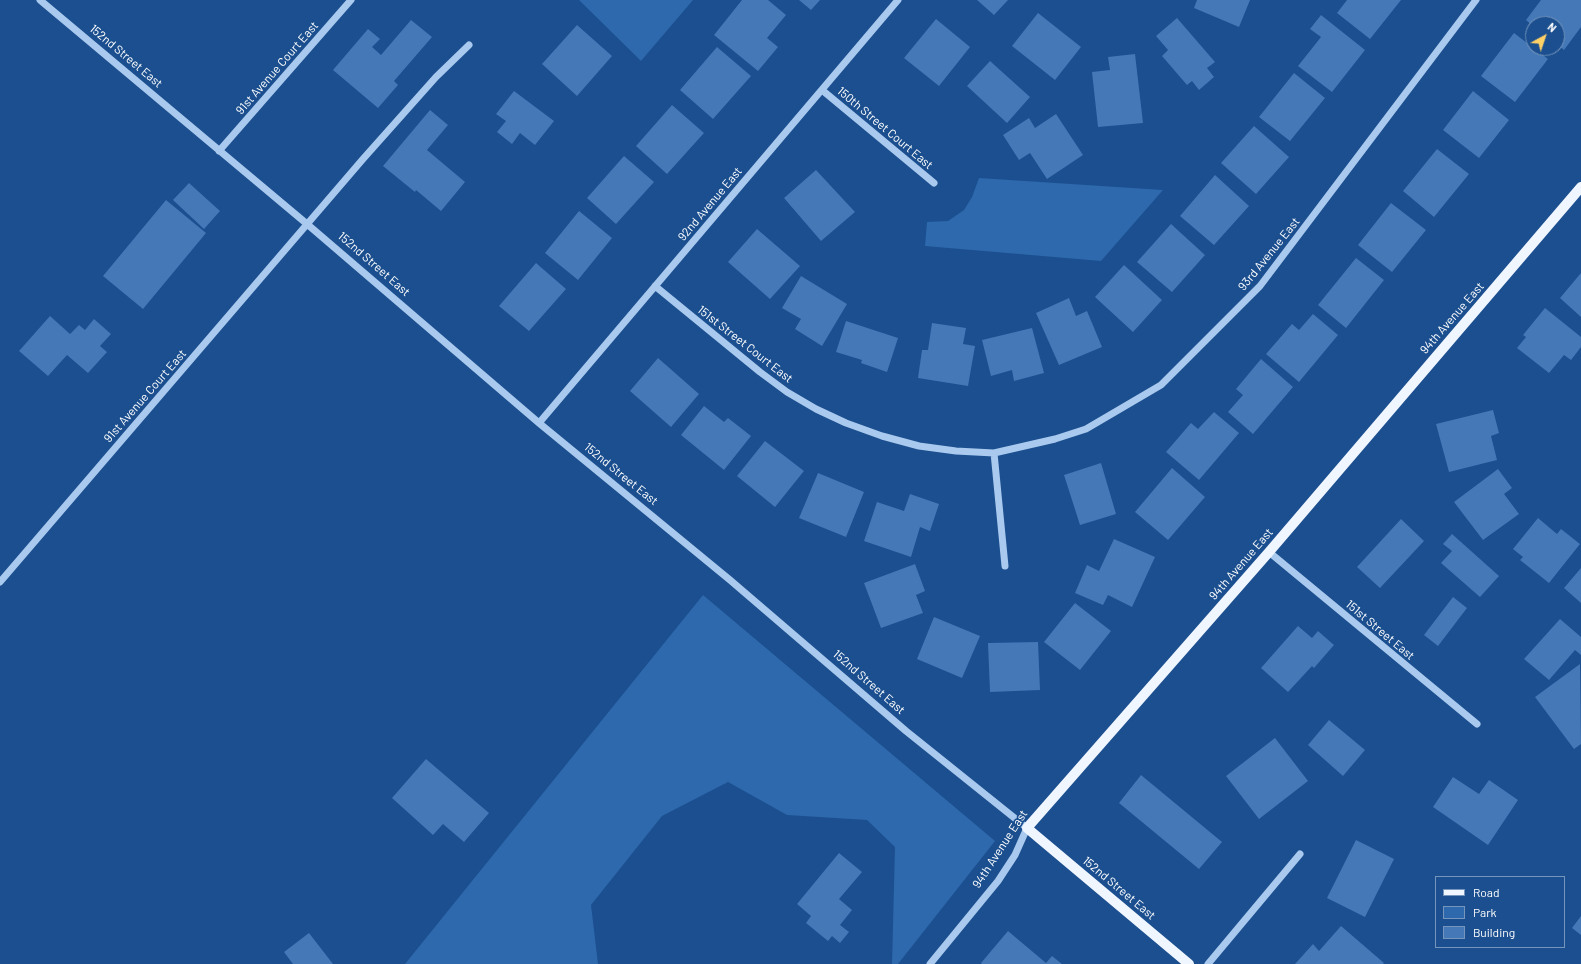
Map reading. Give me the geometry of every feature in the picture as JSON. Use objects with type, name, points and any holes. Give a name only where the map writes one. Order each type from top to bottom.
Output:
[{"type":"main road","name":"94th Avenue East","points":[[1027,828],[1269,552],[1581,187]]},
{"type":"main road","name":"152nd Street East","points":[[1027,828],[1189,964]]},
{"type":"street","name":"152nd Street East","points":[[40,0],[307,224],[539,423],[730,580],[906,731],[1027,828]]},
{"type":"street","name":"91st Avenue Court East","points":[[219,151],[351,0]]},
{"type":"street","name":"92nd Avenue East","points":[[539,423],[898,0]]},
{"type":"street","name":"93rd Avenue East","points":[[994,453],[1055,439],[1086,429],[1161,385],[1260,286],[1476,0]]},
{"type":"street","name":"91st Avenue Court East","points":[[0,582],[363,159],[436,77],[469,45]]},
{"type":"street","name":"150th Street Court East","points":[[822,90],[934,183]]},
{"type":"street","name":"151st Street Court East","points":[[655,286],[760,372],[787,392],[816,409],[861,428],[919,446],[956,451],[994,453]]},
{"type":"street","points":[[994,453],[1005,566]]},
{"type":"street","name":"151st Street East","points":[[1269,552],[1477,724]]},
{"type":"street","name":"94th Avenue East","points":[[930,964],[998,881],[1015,855],[1027,828]]},
{"type":"street","points":[[1208,964],[1300,854]]},
{"type":"green space","points":[[579,0],[693,0],[641,61]]},
{"type":"green space","points":[[979,178],[1163,190],[1101,261],[925,246],[927,222],[948,221],[964,210],[972,197]]},
{"type":"green space","points":[[703,595],[995,841],[898,964],[892,964],[895,847],[867,820],[787,815],[728,782],[662,816],[591,905],[598,964],[405,964]]},
{"type":"building","points":[[742,0],[768,0],[786,15],[767,38],[778,47],[758,71],[714,35]]},
{"type":"building","points":[[799,0],[820,0],[811,10]]},
{"type":"building","points":[[977,0],[1008,0],[994,15]]},
{"type":"building","points":[[1197,0],[1250,0],[1239,27],[1194,8]]},
{"type":"building","points":[[1347,0],[1401,0],[1370,39],[1337,13]]},
{"type":"building","points":[[1541,0],[1581,0],[1581,27],[1565,49],[1565,16],[1529,16]]},
{"type":"building","points":[[1038,13],[1081,47],[1055,80],[1012,46]]},
{"type":"building","points":[[1321,15],[1365,50],[1332,92],[1298,66],[1321,37],[1310,29]]},
{"type":"building","points":[[1177,18],[1215,62],[1207,68],[1214,77],[1199,90],[1192,81],[1187,85],[1162,56],[1168,50],[1156,36]]},
{"type":"building","points":[[936,19],[970,47],[939,86],[904,58]]},
{"type":"building","points":[[411,20],[432,37],[394,81],[398,85],[378,108],[333,70],[368,29],[380,39],[372,47],[381,55]]},
{"type":"building","points":[[577,25],[612,56],[577,96],[542,64]]},
{"type":"building","points":[[1514,33],[1525,41],[1525,56],[1544,56],[1548,59],[1515,102],[1481,76]]},
{"type":"building","points":[[717,47],[751,76],[713,119],[680,90]]},
{"type":"building","points":[[1135,54],[1143,123],[1098,127],[1092,72],[1110,70],[1108,57]]},
{"type":"building","points":[[990,61],[1030,97],[1007,123],[967,86]]},
{"type":"building","points":[[1294,73],[1325,98],[1290,141],[1259,117]]},
{"type":"building","points":[[514,91],[554,121],[535,145],[520,133],[512,144],[497,132],[506,121],[496,114]]},
{"type":"building","points":[[1473,91],[1509,120],[1479,158],[1443,130]]},
{"type":"building","points":[[672,105],[704,133],[667,174],[636,146]]},
{"type":"building","points":[[430,110],[448,125],[427,150],[465,182],[441,211],[416,190],[415,192],[383,166]]},
{"type":"building","points":[[1056,114],[1083,155],[1047,179],[1030,153],[1019,160],[1003,135],[1029,118],[1035,128]]},
{"type":"building","points":[[1254,126],[1289,157],[1256,194],[1221,163]]},
{"type":"building","points":[[1437,149],[1469,174],[1434,217],[1403,191]]},
{"type":"building","points":[[624,156],[654,182],[616,224],[587,198]]},
{"type":"building","points":[[816,170],[855,212],[821,241],[784,198]]},
{"type":"building","points":[[1215,175],[1249,206],[1214,245],[1180,216]]},
{"type":"building","points":[[189,183],[220,211],[204,229],[173,200]]},
{"type":"building","points":[[166,200],[206,233],[143,309],[103,276]]},
{"type":"building","points":[[1391,203],[1426,230],[1392,272],[1358,245]]},
{"type":"building","points":[[579,211],[612,238],[578,280],[545,253]]},
{"type":"building","points":[[1171,224],[1205,255],[1172,292],[1137,262]]},
{"type":"building","points":[[757,229],[800,266],[770,299],[728,262]]},
{"type":"building","points":[[1356,258],[1384,280],[1346,328],[1318,305]]},
{"type":"building","points":[[536,263],[566,289],[529,331],[499,306]]},
{"type":"building","points":[[1124,265],[1162,300],[1133,332],[1095,297]]},
{"type":"building","points":[[1581,273],[1581,317],[1560,298]]},
{"type":"building","points":[[801,276],[847,304],[822,346],[795,329],[801,319],[782,308]]},
{"type":"building","points":[[1069,298],[1076,316],[1087,311],[1102,347],[1059,365],[1036,313]]},
{"type":"building","points":[[1545,308],[1581,337],[1581,347],[1571,360],[1564,355],[1549,373],[1517,348],[1526,337],[1523,335]]},
{"type":"building","points":[[1313,314],[1338,335],[1299,382],[1266,354],[1292,324],[1299,330]]},
{"type":"building","points":[[50,316],[70,334],[79,325],[85,330],[94,319],[111,334],[100,346],[107,352],[88,373],[67,355],[48,376],[19,351]]},
{"type":"building","points":[[846,321],[898,338],[887,372],[861,363],[862,360],[836,352]]},
{"type":"building","points":[[932,323],[966,328],[963,344],[975,346],[968,386],[918,378],[922,350],[928,350]]},
{"type":"building","points":[[1032,328],[1044,373],[1014,381],[1012,370],[991,376],[982,340]]},
{"type":"building","points":[[658,358],[699,394],[671,427],[630,391]]},
{"type":"building","points":[[1261,359],[1293,387],[1253,434],[1228,412],[1243,395],[1236,389]]},
{"type":"building","points":[[704,406],[724,422],[728,418],[751,436],[724,470],[681,435]]},
{"type":"building","points":[[1493,410],[1499,433],[1491,436],[1497,460],[1449,472],[1436,424]]},
{"type":"building","points":[[1214,412],[1239,433],[1199,480],[1166,452],[1191,423],[1198,429]]},
{"type":"building","points":[[765,441],[804,471],[775,507],[737,476]]},
{"type":"building","points":[[1101,463],[1116,514],[1080,525],[1064,475]]},
{"type":"building","points":[[1172,468],[1205,497],[1168,540],[1135,512]]},
{"type":"building","points":[[1498,469],[1512,488],[1504,494],[1519,514],[1483,540],[1454,502]]},
{"type":"building","points":[[818,473],[864,492],[846,537],[799,518]]},
{"type":"building","points":[[910,494],[939,504],[930,531],[920,527],[911,557],[864,541],[877,502],[904,511]]},
{"type":"building","points":[[1538,518],[1557,534],[1561,529],[1580,544],[1549,583],[1520,560],[1523,557],[1513,549]]},
{"type":"building","points":[[1401,519],[1424,541],[1380,588],[1357,567]]},
{"type":"building","points":[[1452,534],[1499,576],[1480,597],[1441,563],[1452,551],[1443,544]]},
{"type":"building","points":[[1114,539],[1155,557],[1132,607],[1108,595],[1103,605],[1075,593],[1087,565],[1099,571]]},
{"type":"building","points":[[915,564],[925,591],[916,595],[923,613],[881,628],[864,583]]},
{"type":"building","points":[[1581,568],[1581,603],[1564,588]]},
{"type":"building","points":[[1453,597],[1467,608],[1438,646],[1424,635]]},
{"type":"building","points":[[1075,603],[1111,631],[1080,670],[1044,642]]},
{"type":"building","points":[[934,617],[980,636],[962,678],[917,659]]},
{"type":"building","points":[[1560,619],[1581,637],[1581,655],[1575,650],[1549,680],[1524,659]]},
{"type":"building","points":[[1298,626],[1312,638],[1318,631],[1334,645],[1314,668],[1312,666],[1288,692],[1261,668]]},
{"type":"building","points":[[1038,642],[1040,690],[990,692],[988,643]]},
{"type":"building","points":[[1580,664],[1581,744],[1574,749],[1535,697]]},
{"type":"building","points":[[1329,720],[1365,750],[1343,776],[1308,745]]},
{"type":"building","points":[[1275,738],[1308,781],[1259,819],[1226,776]]},
{"type":"building","points":[[426,759],[489,813],[464,842],[443,824],[433,835],[392,798]]},
{"type":"building","points":[[1141,775],[1222,842],[1199,869],[1119,803]]},
{"type":"building","points":[[1453,777],[1479,794],[1489,780],[1518,800],[1488,845],[1433,807]]},
{"type":"building","points":[[1356,840],[1394,859],[1365,917],[1327,898]]},
{"type":"building","points":[[839,853],[862,872],[839,899],[852,910],[840,925],[849,932],[840,943],[832,936],[828,941],[806,923],[811,916],[797,904]]},
{"type":"building","points":[[1581,916],[1581,935],[1572,928]]},
{"type":"building","points":[[1341,926],[1384,963],[1295,964],[1313,944],[1319,951]]},
{"type":"building","points":[[1008,931],[1046,963],[1052,956],[1062,964],[982,964],[981,963]]},
{"type":"building","points":[[309,933],[333,964],[293,964],[284,952]]}]
